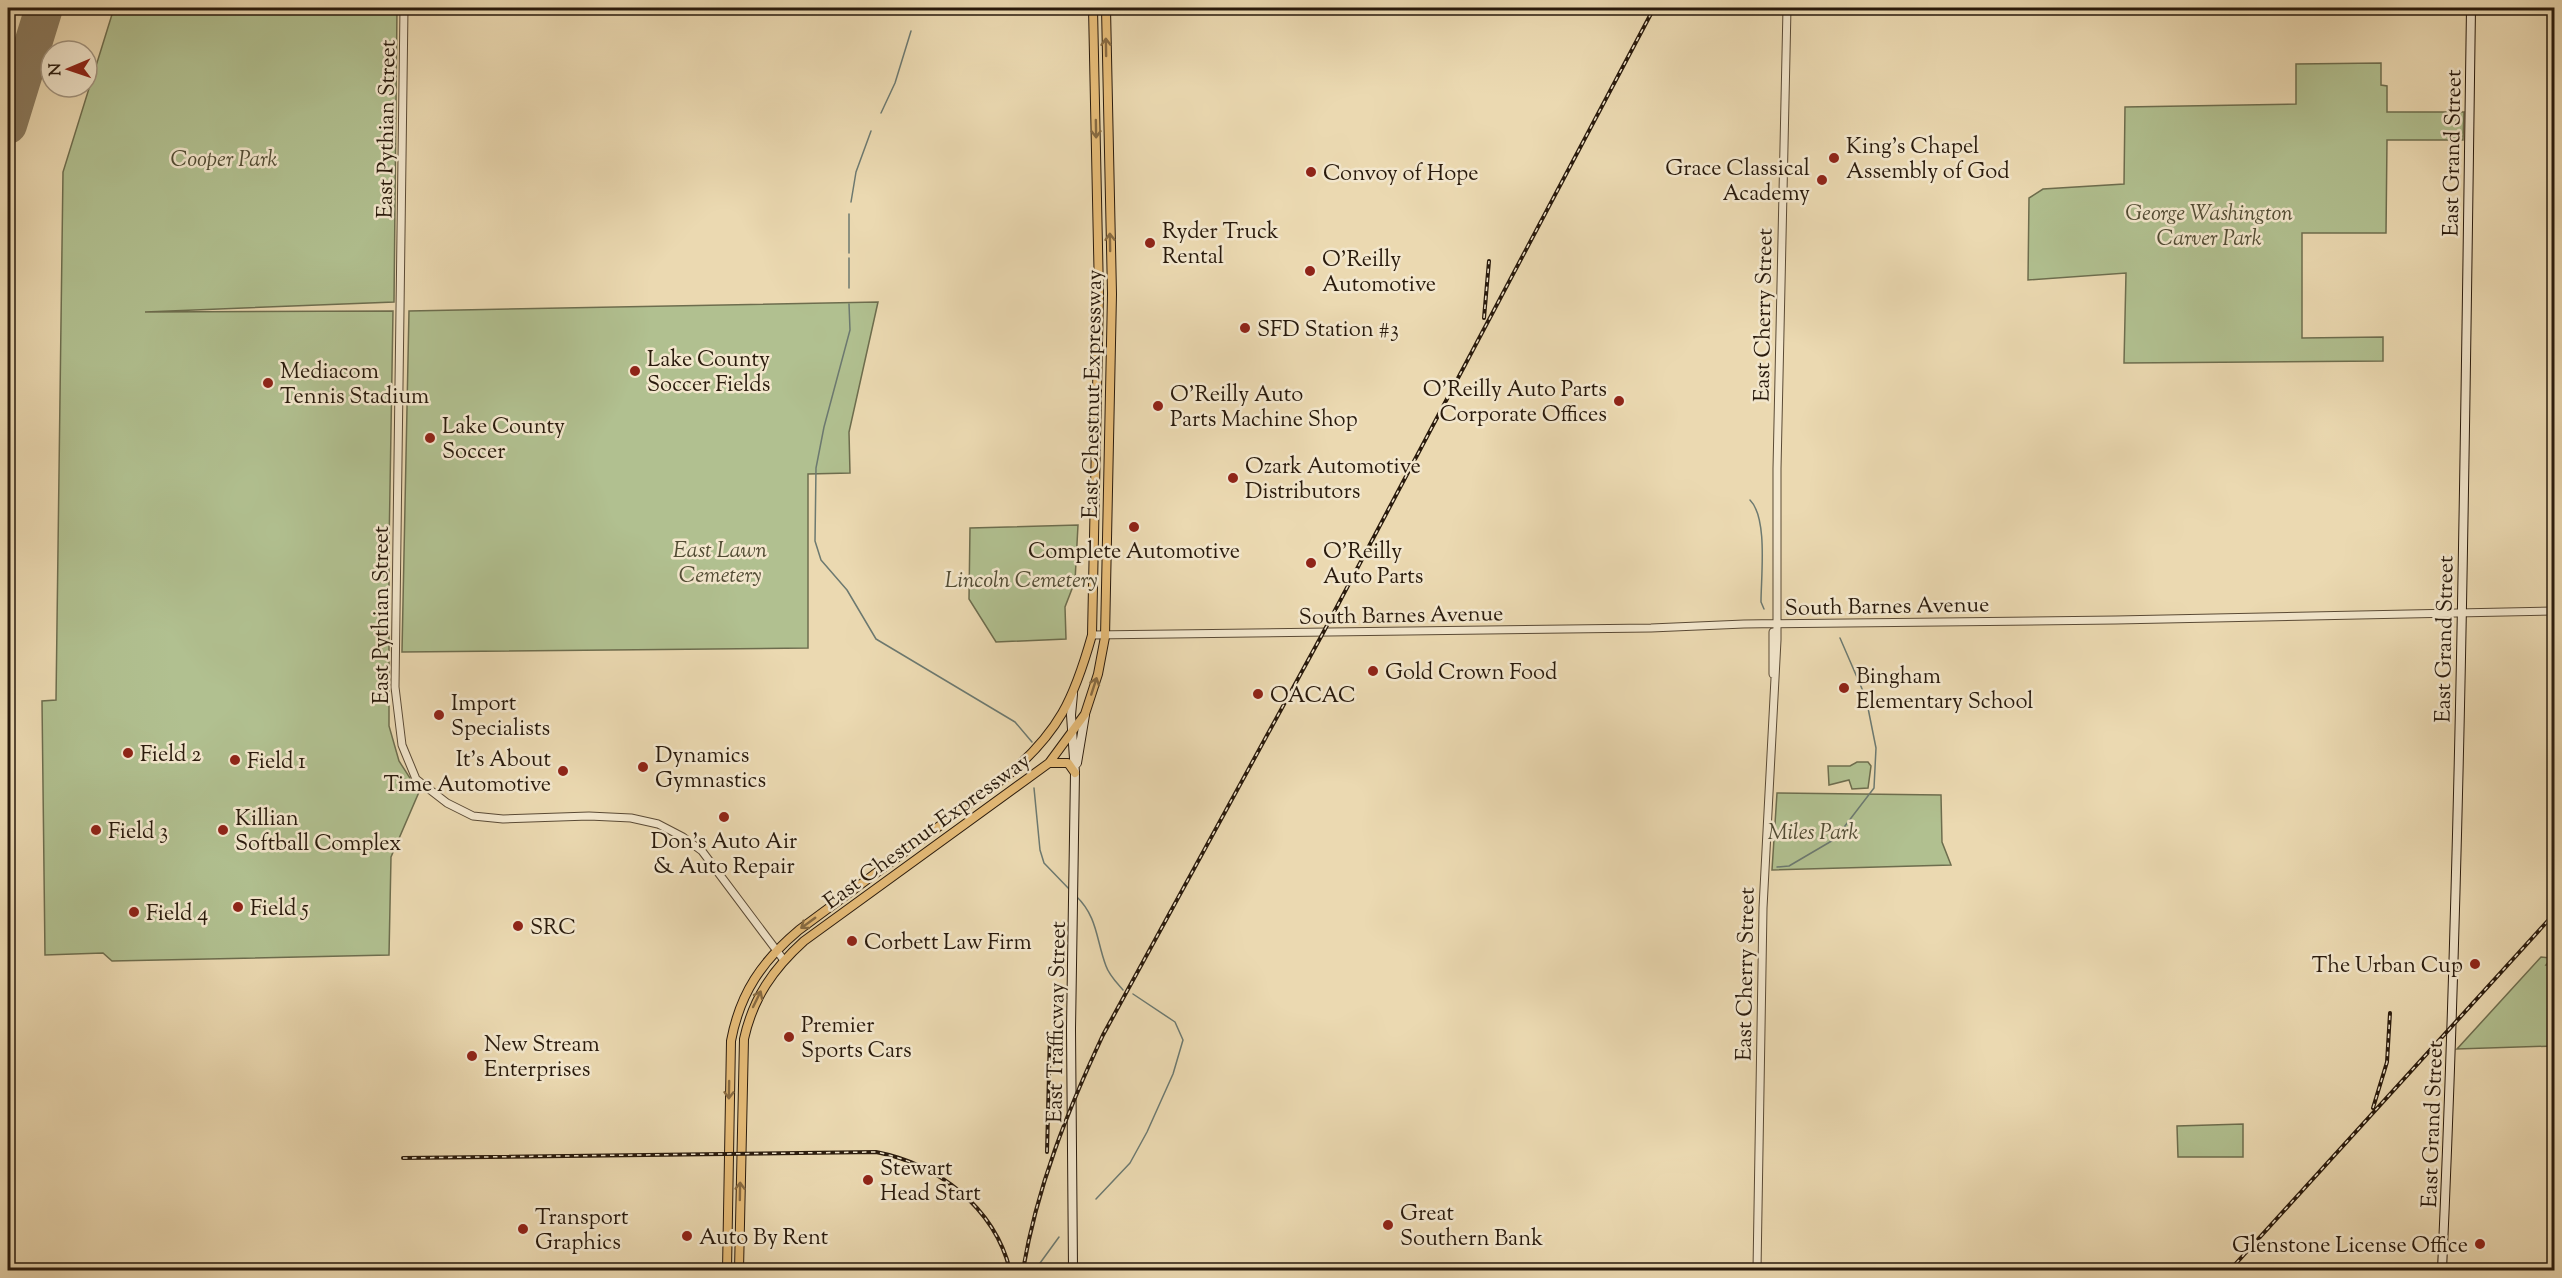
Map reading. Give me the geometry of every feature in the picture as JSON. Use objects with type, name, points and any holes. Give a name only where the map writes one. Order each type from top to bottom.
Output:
[{"type":"main road","name":"East Chestnut Expressway","points":[[727,1270],[731,1041],[746,992],[762,965],[776,950],[1021,764],[1046,740],[1073,694],[1092,635],[1099,294],[1093,8]]},
{"type":"main road","name":"East Chestnut Expressway","points":[[739,1270],[744,1039],[759,994],[783,959],[1049,763],[1085,714],[1098,674],[1105,637],[1112,294],[1106,8]]},
{"type":"main road","name":"East Grand Street","points":[[2442,1270],[2451,1094],[2462,612],[2470,8]]},
{"type":"main road","name":"East Trafficway Street","points":[[1073,694],[1071,732],[1076,773],[1071,1048],[1073,1270]]},
{"type":"main road","name":"East Trafficway Street","points":[[1076,773],[1085,714]]},
{"type":"main road","points":[[1049,763],[1068,763],[1076,773]]},
{"type":"main road","points":[[722,1270],[724,1225],[727,1212]]},
{"type":"street","name":"East Pythian Street","points":[[404,8],[394,687],[402,745],[416,778],[447,803],[473,816],[503,819],[589,816],[631,818],[658,824],[683,837],[702,851],[783,959]]},
{"type":"street","name":"East Cherry Street","points":[[1757,1270],[1762,924],[1774,679],[1771,650],[1775,624],[1787,8]]},
{"type":"street","name":"South Barnes Avenue","points":[[1092,635],[1105,637],[2554,611]]},
{"type":"green space","name":"Cooper Park","points":[[114,8],[397,8],[394,302],[145,312],[393,311],[389,726],[399,761],[419,792],[391,857],[389,955],[112,961],[103,953],[45,955],[42,701],[56,700],[63,172],[86,99],[99,99],[99,56]]},
{"type":"green space","name":"George Washington Carver Park","points":[[2381,63],[2381,85],[2387,86],[2387,112],[2464,112],[2463,140],[2387,140],[2386,233],[2302,233],[2302,338],[2383,337],[2383,361],[2124,363],[2126,273],[2028,280],[2029,198],[2043,189],[2124,184],[2125,107],[2296,104],[2296,64]]},
{"type":"green space","name":"East Lawn Cemetery","points":[[878,302],[849,432],[850,473],[808,474],[808,648],[402,652],[409,311]]},
{"type":"green space","name":"Lincoln Cemetery","points":[[1078,525],[1075,581],[1065,607],[1066,639],[996,642],[969,599],[970,528]]},
{"type":"green space","points":[[1857,762],[1868,762],[1871,766],[1868,788],[1852,789],[1849,780],[1829,785],[1828,766],[1850,766]]},
{"type":"green space","name":"Miles Park","points":[[1777,793],[1941,795],[1942,842],[1951,865],[1772,870]]},
{"type":"green space","points":[[2541,957],[2551,958],[2546,965],[2554,965],[2554,1046],[2457,1049]]},
{"type":"green space","points":[[2243,1124],[2243,1157],[2178,1157],[2177,1126]]},
{"type":"waterway","points":[[881,113],[895,83],[911,31]]},
{"type":"waterway","points":[[851,202],[856,172],[871,131]]},
{"type":"waterway","points":[[849,214],[849,253]]},
{"type":"waterway","points":[[849,258],[849,288]]},
{"type":"waterway","points":[[849,304],[850,330],[824,427],[816,468],[815,541],[821,560],[847,590],[876,639],[1015,722],[1032,742]]},
{"type":"waterway","points":[[1750,500],[1756,508],[1761,533],[1761,602],[1764,609]]},
{"type":"waterway","points":[[1777,867],[1789,866],[1835,839],[1874,788],[1876,748],[1866,698],[1840,638]]},
{"type":"waterway","points":[[1034,788],[1040,850],[1044,863],[1071,891]]},
{"type":"waterway","points":[[1076,896],[1093,921],[1107,969],[1123,990]]},
{"type":"waterway","points":[[1096,1199],[1130,1163],[1147,1132],[1173,1074],[1183,1040],[1175,1022],[1133,994]]},
{"type":"waterway","points":[[1035,1270],[1059,1237]]},
{"type":"taxiway","points":[[8,83],[19,88]]},
{"type":"runway","points":[[8,125],[44,8]]},
{"type":"railway","points":[[1023,1270],[1045,1179],[1077,1093],[1103,1035],[1323,633],[1654,8]]},
{"type":"railway","points":[[1484,318],[1489,261]]},
{"type":"railway","points":[[2230,1270],[2554,914]]},
{"type":"railway","points":[[2373,1108],[2387,1062],[2390,1013]]},
{"type":"railway","points":[[1047,1152],[1050,1033]]},
{"type":"railway","points":[[403,1158],[876,1152],[921,1167],[960,1192],[977,1208],[991,1227],[1002,1247],[1010,1270]]},
{"type":"place","name":"King's Chapel Assembly of God","points":[[1834,158]]},
{"type":"place","name":"Convoy of Hope","points":[[1311,172]]},
{"type":"place","name":"Grace Classical Academy","points":[[1822,180]]},
{"type":"place","name":"Ryder Truck Rental","points":[[1150,243]]},
{"type":"place","name":"O'Reilly Automotive","points":[[1310,271]]},
{"type":"place","name":"SFD Station #3","points":[[1245,328]]},
{"type":"place","name":"Lake County Soccer Fields","points":[[635,371]]},
{"type":"place","name":"Mediacom Tennis Stadium","points":[[268,383]]},
{"type":"place","name":"O'Reilly Auto Parts Corporate Offices","points":[[1619,401]]},
{"type":"place","name":"O'Reilly Auto Parts Machine Shop","points":[[1158,406]]},
{"type":"place","name":"Lake County Soccer","points":[[430,438]]},
{"type":"place","name":"Ozark Automotive Distributors","points":[[1233,478]]},
{"type":"place","name":"Complete Automotive","points":[[1134,527]]},
{"type":"place","name":"O'Reilly Auto Parts","points":[[1311,563]]},
{"type":"place","name":"Gold Crown Food","points":[[1373,671]]},
{"type":"place","name":"Bingham Elementary School","points":[[1844,688]]},
{"type":"place","name":"OACAC","points":[[1258,694]]},
{"type":"place","name":"Import Specialists","points":[[439,715]]},
{"type":"place","name":"Field 2","points":[[128,753]]},
{"type":"place","name":"Field 1","points":[[235,760]]},
{"type":"place","name":"Dynamics Gymnastics","points":[[643,767]]},
{"type":"place","name":"It's About Time Automotive","points":[[563,771]]},
{"type":"place","name":"Don's Auto Air & Auto Repair","points":[[724,817]]},
{"type":"place","name":"Field 3","points":[[96,830]]},
{"type":"place","name":"Killian Softball Complex","points":[[223,830]]},
{"type":"place","name":"Field 5","points":[[238,907]]},
{"type":"place","name":"Field 4","points":[[134,912]]},
{"type":"place","name":"SRC","points":[[518,926]]},
{"type":"place","name":"Corbett Law Firm","points":[[852,941]]},
{"type":"place","name":"The Urban Cup","points":[[2475,964]]},
{"type":"place","name":"Premier Sports Cars","points":[[789,1037]]},
{"type":"place","name":"New Stream Enterprises","points":[[472,1056]]},
{"type":"place","name":"Stewart Head Start","points":[[868,1180]]},
{"type":"place","name":"Great Southern Bank","points":[[1388,1225]]},
{"type":"place","name":"Transport Graphics","points":[[523,1229]]},
{"type":"place","name":"Auto By Rent","points":[[687,1236]]},
{"type":"place","name":"Glenstone License Office","points":[[2480,1244]]}]
